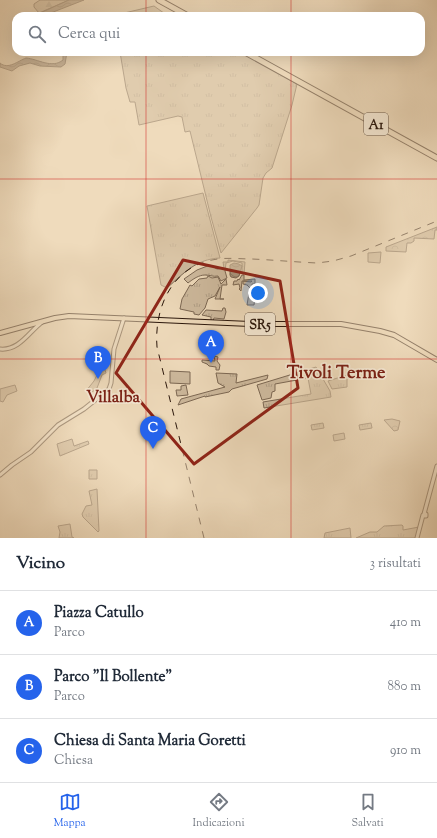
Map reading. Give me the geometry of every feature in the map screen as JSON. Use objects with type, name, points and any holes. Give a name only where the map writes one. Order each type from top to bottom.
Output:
[{"type":"highway","points":[[153,0],[179,12]]},
{"type":"highway","points":[[159,0],[175,12]]},
{"type":"highway","name":"A1","points":[[253,56],[437,155]]},
{"type":"highway","name":"A1","points":[[259,56],[298,80]]},
{"type":"highway","name":"A1","points":[[315,89],[437,158]]},
{"type":"main road","name":"SR5","points":[[0,333],[69,316],[250,324],[341,324],[394,335],[437,360]]},
{"type":"street","points":[[0,476],[12,465],[31,452],[58,425],[84,409],[108,390],[111,384],[113,350],[124,318]]},
{"type":"street","points":[[0,349],[15,347],[35,325]]},
{"type":"street","points":[[417,538],[437,466]]},
{"type":"highlighted area","points":[[183,260],[280,281],[298,388],[194,464],[116,373]]},
{"type":"green space","points":[[40,0],[69,0],[41,12],[38,12],[34,7],[34,4]]},
{"type":"green space","points":[[154,6],[162,12],[128,12]]},
{"type":"green space","points":[[121,56],[248,56],[297,84],[272,168],[263,178],[259,205],[221,253],[190,131],[185,132],[182,117],[178,116],[139,125],[135,102],[130,102]]},
{"type":"green space","points":[[203,193],[220,258],[197,264],[185,272],[167,288],[161,285],[147,206]]},
{"type":"green space","points":[[437,227],[437,230],[435,230],[434,239],[414,238],[414,241],[407,243],[406,252],[386,251],[386,247]]},
{"type":"green space","points":[[381,252],[380,263],[368,262],[368,253]]},
{"type":"green space","points":[[228,260],[245,262],[244,274],[242,273],[242,263],[233,261],[226,263],[225,271],[227,278],[221,281],[218,276],[207,275],[198,276],[188,283],[184,279],[197,270],[210,265],[217,269],[224,268],[223,262],[228,262]]},
{"type":"green space","points":[[242,275],[244,275],[244,280],[255,279],[255,284],[252,284],[252,292],[250,292],[250,288],[247,285],[243,284],[243,281],[241,291],[239,289],[239,284],[233,285],[234,281],[239,280]]},
{"type":"green space","points":[[208,276],[212,278],[218,277],[221,284],[226,279],[227,285],[222,285],[220,299],[215,299],[220,287],[215,296],[208,299],[205,308],[199,315],[194,314],[194,312],[180,309],[182,299],[190,285],[192,286],[199,279],[207,278]]},
{"type":"green space","points":[[249,293],[252,293],[252,298],[255,297],[254,305],[247,305]]},
{"type":"green space","points":[[223,308],[225,308],[226,312],[224,319],[214,318],[213,321],[211,321],[211,317],[202,315],[206,310],[222,311]]},
{"type":"green space","points":[[214,356],[218,357],[217,361],[220,365],[219,370],[216,370],[216,367],[209,366],[202,362],[202,360],[215,361]]},
{"type":"green space","points":[[101,367],[104,367],[106,373],[102,375],[97,388],[91,393],[86,391],[94,381]]},
{"type":"green space","points":[[316,367],[330,391],[331,397],[264,408],[263,402],[311,394],[308,378],[275,384],[275,391],[272,392],[271,398],[262,400],[257,385]]},
{"type":"green space","points":[[170,371],[190,372],[190,384],[170,383]]},
{"type":"green space","points":[[216,373],[237,374],[236,383],[268,375],[267,379],[232,389],[229,392],[205,396],[178,405],[181,399],[225,387],[218,383]]},
{"type":"green space","points":[[347,375],[347,387],[332,389],[328,381]]},
{"type":"green space","points":[[15,385],[17,391],[7,395],[3,402],[0,401],[0,389]]},
{"type":"green space","points":[[186,385],[188,395],[177,396],[176,390],[181,390],[181,386]]},
{"type":"green space","points":[[392,419],[400,421],[398,430],[394,431],[384,420]]},
{"type":"green space","points":[[323,423],[324,428],[312,430],[311,425]]},
{"type":"green space","points":[[371,423],[372,428],[360,430],[359,425]]},
{"type":"green space","points":[[344,433],[345,439],[334,441],[333,435]]},
{"type":"green space","points":[[72,439],[74,446],[88,441],[89,444],[60,456],[57,444]]},
{"type":"green space","points":[[89,470],[97,470],[97,479],[89,479]]},
{"type":"green space","points":[[97,489],[98,532],[83,517],[82,514],[86,506],[92,505],[89,491]]},
{"type":"green space","points":[[70,524],[72,537],[74,538],[59,538],[60,532],[58,526]]},
{"type":"green space","points":[[402,525],[403,530],[419,527],[416,538],[356,538],[370,532],[377,532],[384,526]]},
{"type":"green space","points":[[350,528],[351,538],[324,538],[325,533]]},
{"type":"water","points":[[69,0],[84,0],[53,12],[42,12]]},
{"type":"water","points":[[63,56],[66,56],[65,64],[61,67],[40,66],[30,63],[19,66],[12,71],[0,67],[0,63],[6,66],[26,58],[50,64],[59,63],[63,60]]},
{"type":"water","points":[[234,263],[242,266],[239,276],[236,278],[231,277],[230,275],[230,265]]},
{"type":"railway","points":[[204,538],[157,347],[157,333],[162,305],[168,292],[176,281],[198,264],[217,259],[227,258],[317,263],[333,261],[351,256],[437,221]]},
{"type":"place","name":"Piazza Catullo","points":[[211,363]]},
{"type":"place","name":"Parco \"Il Bollente\"","points":[[98,379]]},
{"type":"place","name":"Chiesa di Santa Maria Goretti","points":[[153,449]]},
{"type":"district","name":"Tivoli Terme","points":[[336,372]]},
{"type":"district","name":"Villalba","points":[[113,396]]}]
